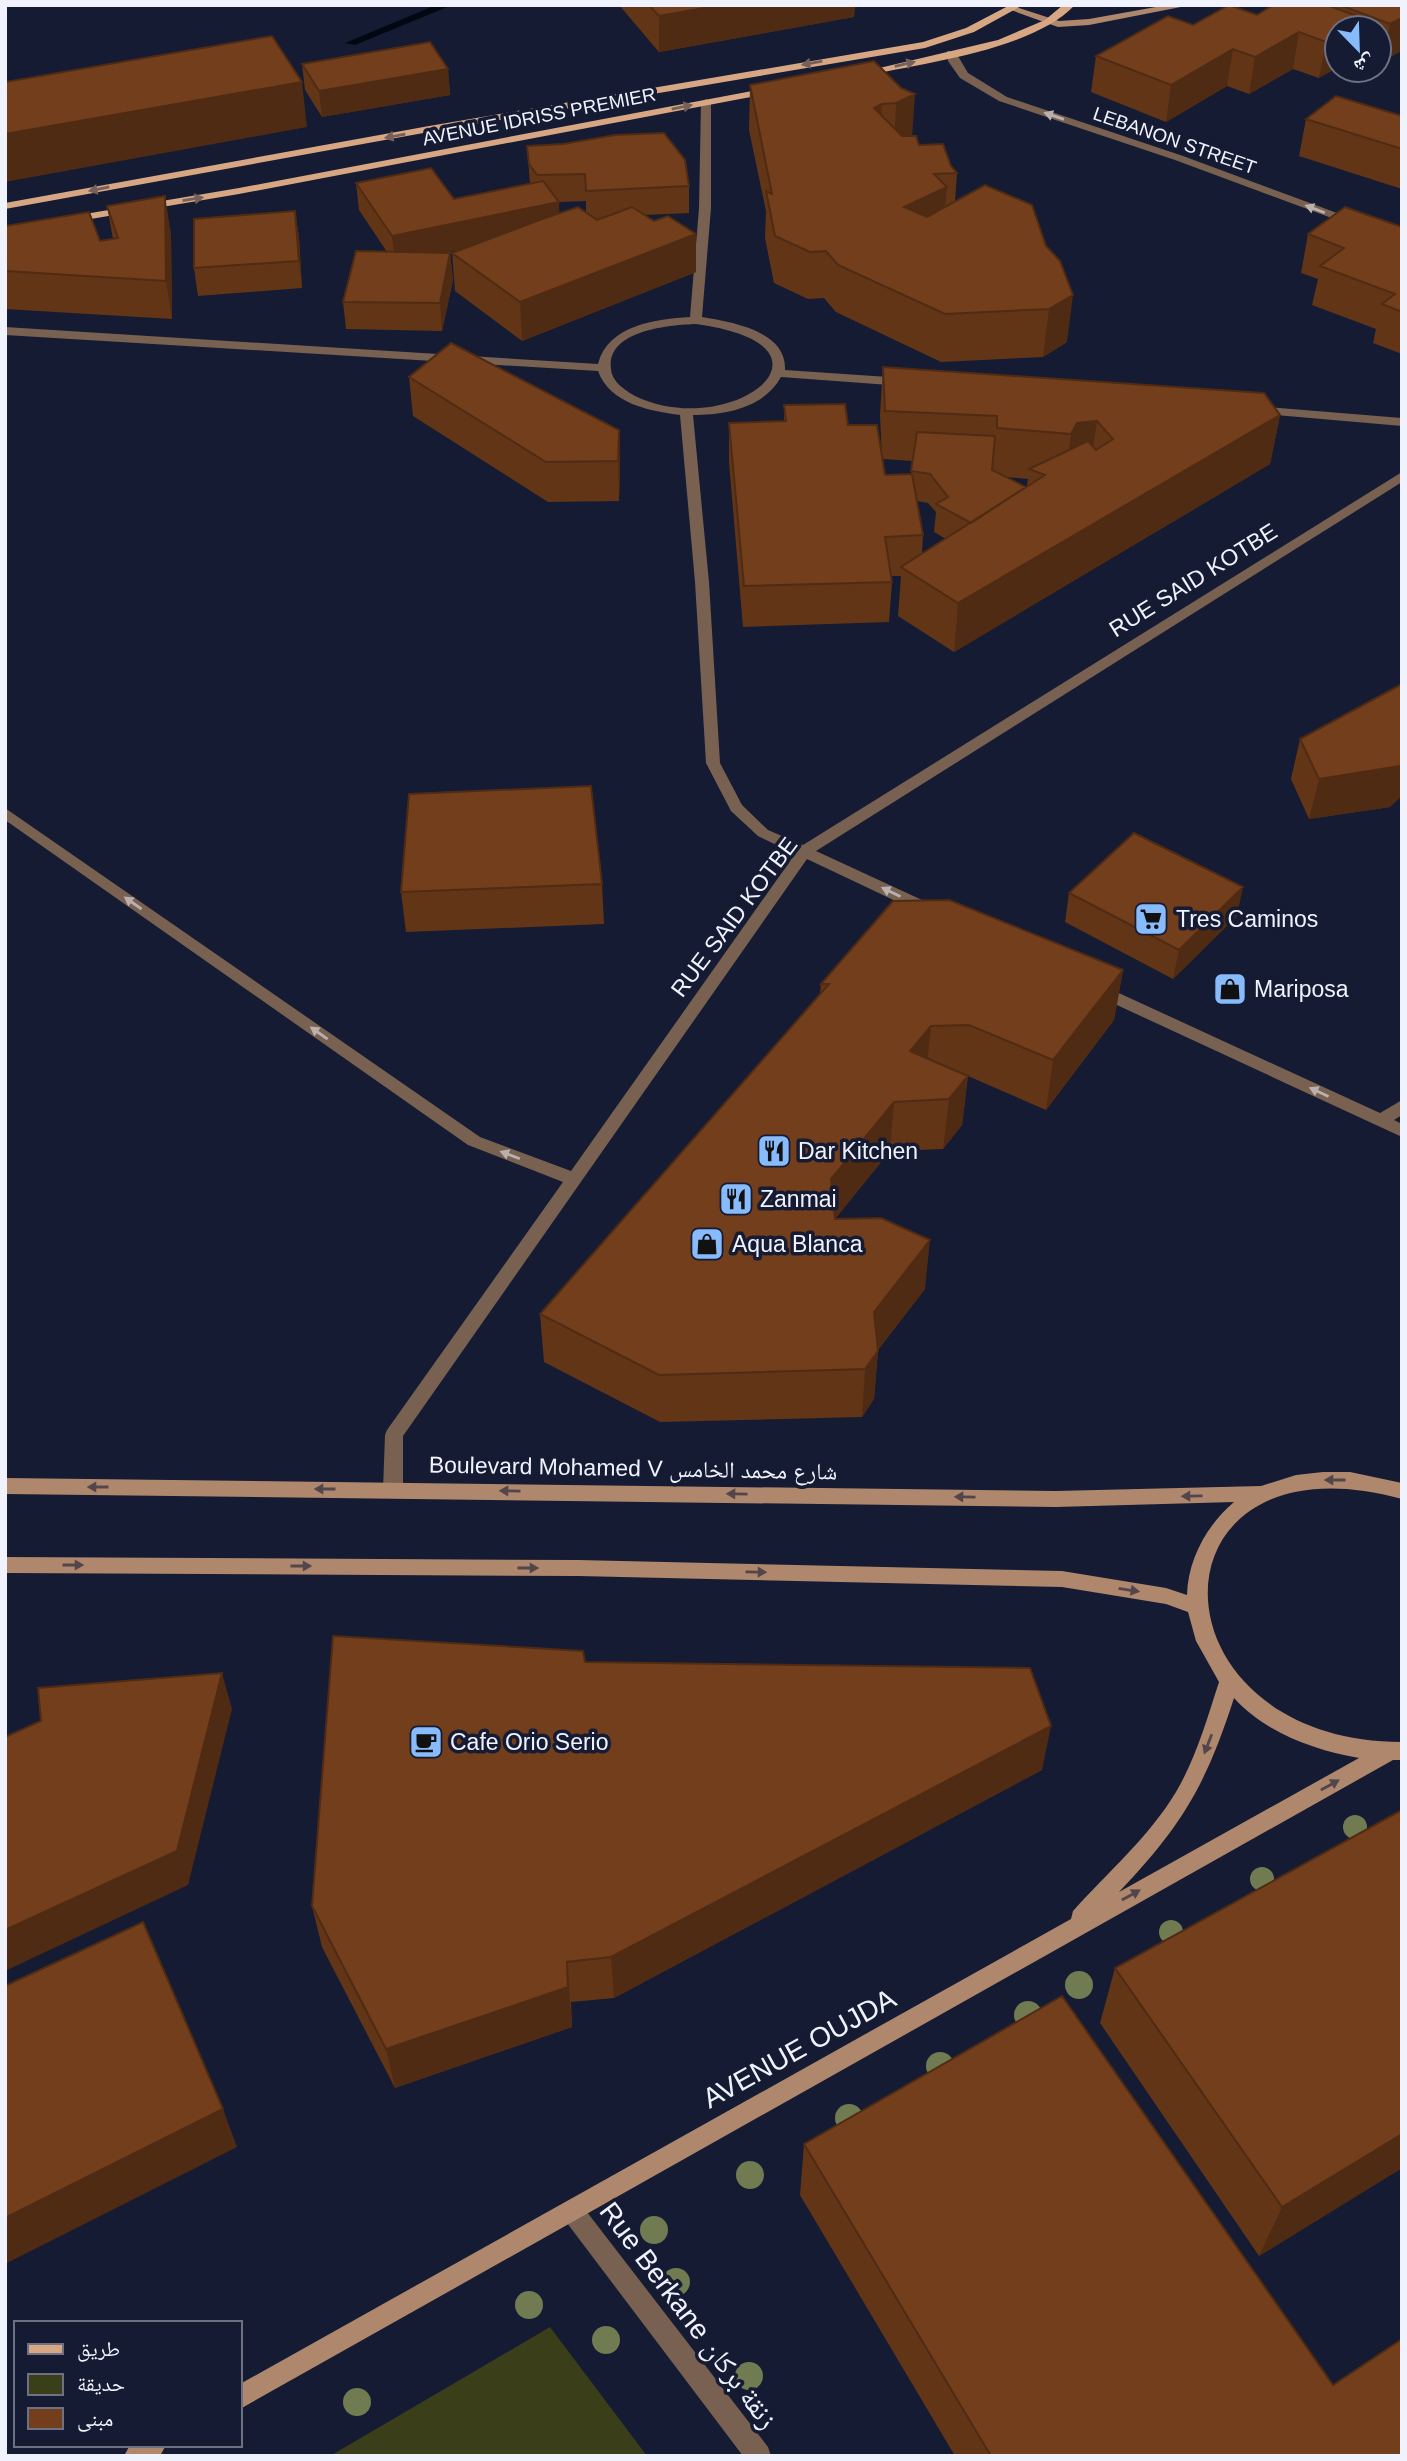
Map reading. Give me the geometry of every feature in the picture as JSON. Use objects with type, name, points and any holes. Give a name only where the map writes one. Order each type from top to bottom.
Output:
[{"type":"main road","points":[[848,76],[1001,42],[1049,22],[1070,5]]},
{"type":"main road","points":[[1015,7],[1049,22],[1089,22],[1186,5]]},
{"type":"main road","name":"AVENUE IDRISS PREMIER","points":[[5,206],[483,120],[925,45],[970,30],[1015,7]]},
{"type":"main road","name":"AVENUE IDRISS PREMIER","points":[[50,223],[239,191],[783,88]]},
{"type":"main road","points":[[1395,1752],[1343,1748],[1300,1734],[1261,1710],[1230,1680],[1208,1644],[1197,1607],[1201,1562],[1223,1522],[1260,1494],[1297,1482],[1336,1478],[1378,1483],[1402,1491]]},
{"type":"main road","name":"Boulevard Mohamed V شارع محمد الخامس","points":[[5,1486],[1056,1499],[1260,1494]]},
{"type":"main road","points":[[6,1565],[578,1568],[1062,1578],[1166,1596],[1197,1607]]},
{"type":"main road","points":[[1072,1928],[1173,1814],[1192,1782],[1208,1745],[1230,1680]]},
{"type":"main road","name":"AVENUE OUJDA","points":[[242,2396],[1072,1928],[1395,1752]]},
{"type":"street","name":"LEBANON STREET","points":[[951,53],[952,60],[976,86],[1003,99],[1179,158],[1402,241]]},
{"type":"street","points":[[696,320],[705,208],[706,102]]},
{"type":"street","points":[[696,320],[736,327],[767,342],[778,357],[778,373],[770,385],[756,397],[736,405],[686,412],[661,409],[629,398],[609,381],[604,368],[608,352],[621,338],[642,328],[667,321],[696,320]]},
{"type":"street","points":[[5,331],[604,368]]},
{"type":"street","points":[[778,373],[916,383]]},
{"type":"street","points":[[1235,409],[1402,422]]},
{"type":"street","points":[[686,412],[702,582],[713,763],[726,793],[744,817],[763,833],[943,917]]},
{"type":"street","name":"RUE SAID KOTBE","points":[[393,1489],[394,1435],[805,851],[1402,476]]},
{"type":"street","points":[[5,813],[474,1141],[574,1179]]},
{"type":"street","points":[[1080,982],[1402,1131]]},
{"type":"street","points":[[1381,1121],[1402,1106]]},
{"type":"street","name":"Rue Berkane زنقة بركان","points":[[572,2211],[760,2456]]},
{"type":"green space","points":[[550,2327],[647,2456],[330,2456]]},
{"type":"building","points":[[649,5],[721,5],[659,16]]},
{"type":"building","points":[[1229,5],[1257,15],[1273,5],[1327,5],[1351,14],[1323,14],[1323,41],[1299,32],[1255,57],[1233,49],[1171,85],[1096,56],[1168,16],[1193,25]]},
{"type":"building","points":[[1340,5],[1402,5],[1402,18],[1393,22],[1393,14],[1364,14]]},
{"type":"building","points":[[272,36],[302,82],[5,134],[5,82]]},
{"type":"building","points":[[430,42],[448,69],[319,91],[302,64]]},
{"type":"building","points":[[874,61],[901,88],[915,94],[896,103],[882,104],[874,108],[902,136],[916,136],[919,145],[943,144],[951,166],[957,173],[934,174],[947,187],[904,207],[927,217],[985,185],[1032,205],[1046,246],[1060,261],[1073,295],[1049,309],[945,314],[838,265],[826,251],[810,252],[775,236],[766,191],[772,194],[750,85]]},
{"type":"building","points":[[1336,96],[1402,116],[1402,149],[1306,119]]},
{"type":"building","points":[[664,133],[685,160],[689,186],[586,191],[585,174],[537,175],[529,164],[527,146],[563,144],[615,135]]},
{"type":"building","points":[[431,168],[454,199],[543,181],[559,202],[392,236],[356,183]]},
{"type":"building","points":[[165,196],[166,281],[5,271],[5,226],[89,212],[100,241],[118,238],[107,206]]},
{"type":"building","points":[[578,207],[597,220],[632,207],[654,221],[668,216],[696,234],[520,302],[452,253],[542,219]]},
{"type":"building","points":[[1345,207],[1402,227],[1402,312],[1382,304],[1395,294],[1320,266],[1344,248],[1308,234]]},
{"type":"building","points":[[295,211],[299,261],[194,268],[194,219]]},
{"type":"building","points":[[356,251],[450,253],[440,303],[343,302]]},
{"type":"building","points":[[451,343],[619,430],[618,461],[546,462],[409,377]]},
{"type":"building","points":[[883,367],[1264,393],[1280,415],[958,603],[901,567],[1045,475],[1029,469],[1088,441],[1096,450],[1113,439],[1097,421],[1077,423],[1071,434],[997,428],[997,416],[885,411]]},
{"type":"building","points":[[845,404],[848,425],[877,425],[885,475],[912,474],[923,535],[885,537],[892,582],[744,586],[729,423],[786,421],[784,405]]},
{"type":"building","points":[[917,432],[995,436],[992,470],[1026,487],[971,523],[936,504],[948,497],[930,474],[911,471]]},
{"type":"building","points":[[1402,684],[1402,765],[1319,779],[1300,739]]},
{"type":"building","points":[[591,786],[602,884],[401,892],[409,794]]},
{"type":"building","points":[[1134,833],[1243,887],[1179,950],[1069,893]]},
{"type":"building","points":[[949,900],[1123,970],[1053,1060],[969,1025],[931,1026],[910,1051],[968,1076],[949,1099],[894,1102],[831,1179],[835,1219],[881,1218],[930,1240],[874,1312],[878,1351],[865,1369],[659,1375],[540,1314],[829,984],[821,984],[893,901]]},
{"type":"building","points":[[333,1636],[583,1651],[585,1662],[1030,1668],[1051,1726],[611,1957],[567,1962],[568,1987],[386,2049],[312,1906]]},
{"type":"building","points":[[222,1673],[177,1851],[5,1930],[5,1737],[41,1721],[38,1688]]},
{"type":"building","points":[[1402,1810],[1402,2134],[1282,2207],[1115,1968]]},
{"type":"building","points":[[143,1922],[223,2109],[5,2218],[5,1986]]},
{"type":"building","points":[[1062,1996],[1333,2385],[1402,2339],[1402,2456],[991,2456],[804,2144]]},
{"type":"waterway","points":[[351,43],[447,5]]},
{"type":"place","name":"Tres Caminos","points":[[1151,919]]},
{"type":"place","name":"Mariposa","points":[[1230,989]]},
{"type":"place","name":"Dar Kitchen","points":[[774,1151]]},
{"type":"place","name":"Zanmai","points":[[736,1199]]},
{"type":"place","name":"Aqua Blanca","points":[[707,1244]]},
{"type":"place","name":"Cafe Orio Serio","points":[[426,1742]]}]
